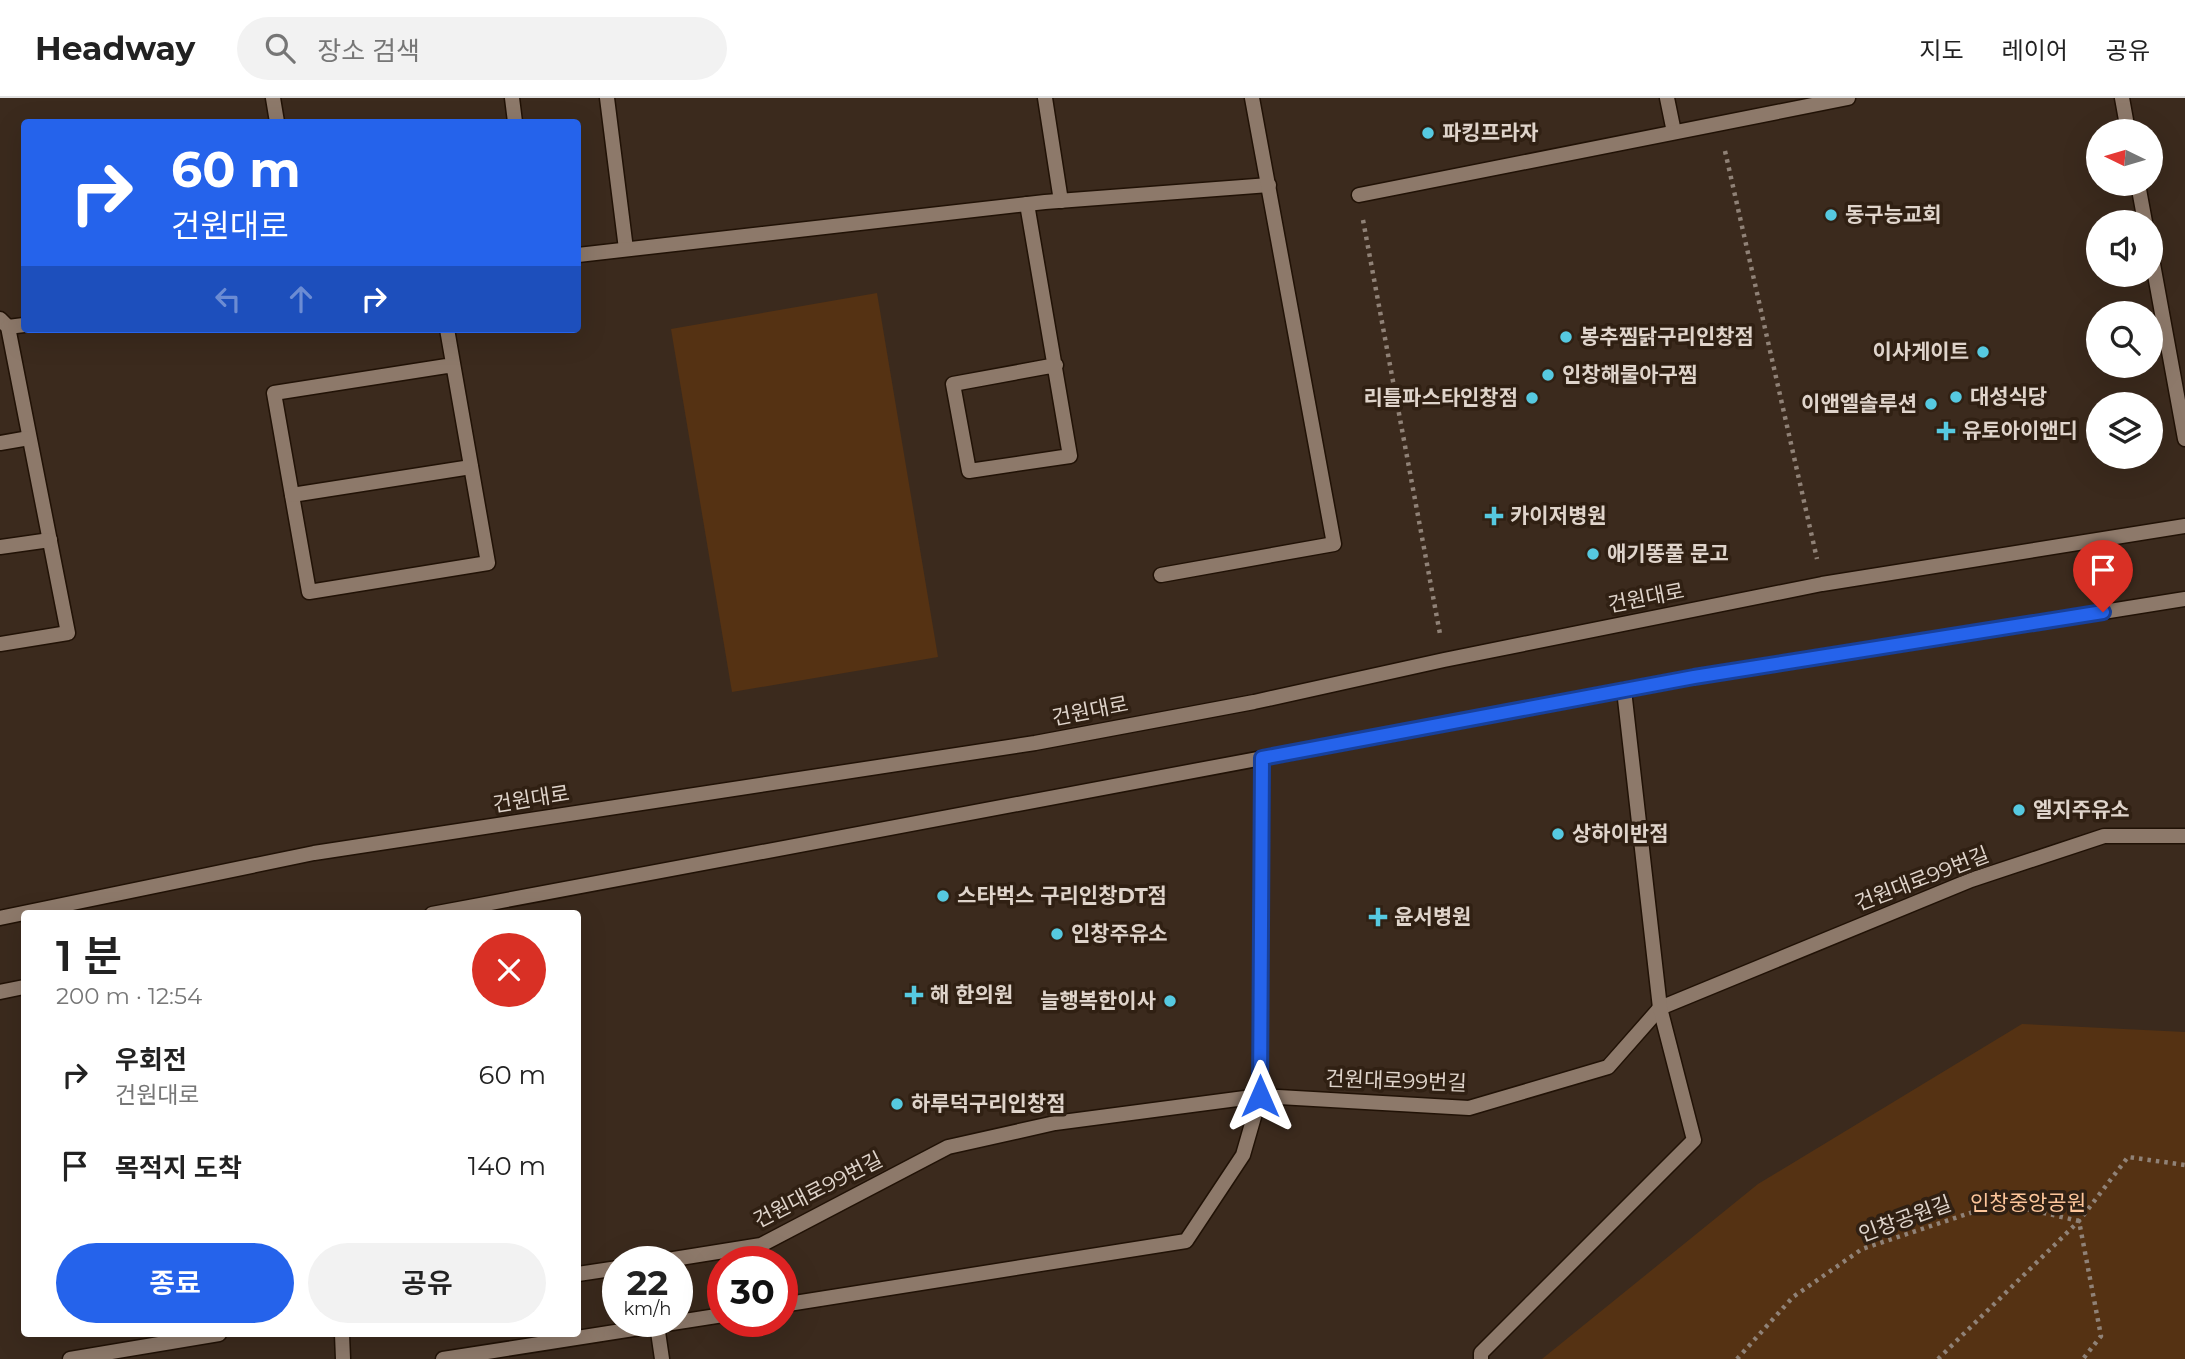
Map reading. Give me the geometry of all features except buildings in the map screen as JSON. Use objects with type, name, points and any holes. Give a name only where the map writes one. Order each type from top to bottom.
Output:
[{"type":"street","points":[[274,98],[277,119]]},
{"type":"street","points":[[512,98],[516,119]]},
{"type":"street","points":[[607,98],[626,249]]},
{"type":"street","points":[[1045,98],[1061,201]]},
{"type":"street","points":[[1161,575],[1334,544],[1252,98]]},
{"type":"street","points":[[1667,98],[1674,132]]},
{"type":"street","points":[[1359,195],[1848,98]]},
{"type":"street","points":[[2122,98],[2126,119]]},
{"type":"street","points":[[581,255],[1027,204],[1269,185]]},
{"type":"street","points":[[1027,204],[1056,365],[1070,456],[969,471],[953,384],[1056,365]]},
{"type":"street","points":[[2157,287],[2185,439]]},
{"type":"street","points":[[0,644],[68,634],[4,323]]},
{"type":"street","points":[[448,333],[488,563],[309,592],[274,393],[453,365]]},
{"type":"street","points":[[0,443],[29,438]]},
{"type":"street","points":[[292,495],[471,467]]},
{"type":"street","name":"건원대로","points":[[39,910],[314,853],[1035,743],[1254,702],[1444,660],[1822,584],[2185,526]]},
{"type":"street","points":[[0,547],[50,540]]},
{"type":"street","points":[[453,910],[1694,677],[2185,599]]},
{"type":"street","points":[[1481,1359],[1481,1353],[1694,1140],[1660,1008],[1624,690]]},
{"type":"street","points":[[798,1302],[1185,1241],[1242,1155],[1260,1096],[1262,758]]},
{"type":"street","name":"건원대로99번길","points":[[693,1256],[761,1245],[948,1147],[1055,1123],[1260,1096],[1469,1108],[1608,1067],[1660,1008],[1971,880],[2105,835],[2185,836]]},
{"type":"street","name":"건원대로","points":[[0,918],[21,914]]},
{"type":"street","points":[[0,992],[21,988]]},
{"type":"street","points":[[581,1274],[602,1270]]},
{"type":"street","points":[[443,1359],[602,1334]]},
{"type":"street","points":[[70,1359],[201,1337]]},
{"type":"street","points":[[341,1337],[343,1359]]},
{"type":"street","points":[[659,1337],[662,1359]]},
{"type":"path","points":[[1719,123],[1822,584]]},
{"type":"path","points":[[1359,195],[1444,660]]},
{"type":"path","points":[[1938,1359],[2079,1221],[2128,1157],[2185,1165]]},
{"type":"path","name":"인창공원길","points":[[1737,1359],[1793,1297],[1862,1250],[2000,1203],[2079,1221]]},
{"type":"path","points":[[2079,1221],[2102,1336],[2083,1359]]},
{"type":"green space","points":[[877,293],[938,657],[732,692],[671,329]]},
{"type":"green space","name":"인창중앙공원","points":[[2022,1024],[2185,1032],[2185,1359],[1542,1359],[1758,1184]]},
{"type":"place","name":"파킹프라자","points":[[1428,133]]},
{"type":"place","name":"동구능교회","points":[[1831,215]]},
{"type":"place","name":"봉추찜닭구리인창점","points":[[1566,337]]},
{"type":"place","name":"이사게이트","points":[[1983,352]]},
{"type":"place","name":"인창해물아구찜","points":[[1548,375]]},
{"type":"place","name":"대성식당","points":[[1956,397]]},
{"type":"place","name":"리틀파스타인창점","points":[[1532,398]]},
{"type":"place","name":"이앤엘솔루션","points":[[1931,404]]},
{"type":"place","name":"유토아이앤디","points":[[1946,431]]},
{"type":"place","name":"카이저병원","points":[[1494,516]]},
{"type":"place","name":"애기똥풀 문고","points":[[1593,554]]},
{"type":"place","name":"엘지주유소","points":[[2019,810]]},
{"type":"place","name":"상하이반점","points":[[1558,834]]},
{"type":"place","name":"스타벅스 구리인창DT점","points":[[943,896]]},
{"type":"place","name":"윤서병원","points":[[1378,917]]},
{"type":"place","name":"인창주유소","points":[[1057,934]]},
{"type":"place","name":"해 한의원","points":[[914,995]]},
{"type":"place","name":"늘행복한이사","points":[[1170,1001]]},
{"type":"place","name":"하루덕구리인창점","points":[[897,1104]]},
{"type":"route","points":[[1260,1096],[1262,758],[1694,677],[2103,612]]}]
